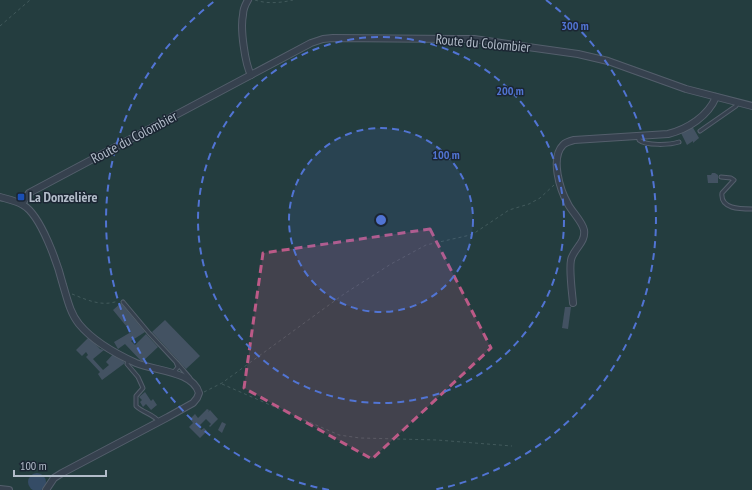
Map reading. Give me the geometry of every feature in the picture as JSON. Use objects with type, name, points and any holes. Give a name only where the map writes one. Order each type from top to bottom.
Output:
[{"type":"street","points":[[248,0],[242,16],[242,27],[245,50],[251,75]]},
{"type":"street","name":"Route du Colombier","points":[[22,204],[29,193],[311,43],[323,39],[346,37],[474,40],[578,54],[608,61],[686,89],[752,106]]},
{"type":"street","points":[[573,303],[571,259],[583,241],[584,229],[562,193],[557,159],[562,146],[574,140],[668,134],[680,131],[688,127],[710,107],[716,97]]},
{"type":"street","points":[[0,197],[22,204],[30,212],[43,232],[51,248],[73,315],[79,324],[101,343],[128,359],[139,364],[173,373],[194,383],[198,388],[199,393],[193,402],[159,422],[54,478],[46,490]]},
{"type":"street","points":[[0,488],[9,490]]},
{"type":"lane","points":[[700,131],[736,106],[738,102]]},
{"type":"lane","points":[[638,136],[639,140],[644,143],[670,144],[680,142]]},
{"type":"lane","points":[[722,177],[731,178],[734,180],[722,193],[722,200],[724,203],[735,208],[752,209]]},
{"type":"lane","points":[[123,302],[194,383]]},
{"type":"lane","points":[[128,359],[127,364],[140,381],[143,388],[136,396],[136,406],[156,418],[159,422]]},
{"type":"lane","points":[[173,373],[178,367],[176,362]]},
{"type":"path","points":[[0,26],[30,0]]},
{"type":"path","points":[[254,0],[260,2],[279,3],[293,0]]},
{"type":"path","points":[[199,393],[222,383],[344,294],[391,264],[426,245],[473,234],[509,210],[529,204],[540,198],[551,190],[559,180]]},
{"type":"path","points":[[66,294],[72,294],[98,303],[110,304],[119,301],[123,302]]},
{"type":"path","points":[[222,383],[339,435],[360,438],[437,440],[512,446]]},
{"type":"highlighted area","points":[[430,229],[491,348],[372,459],[244,388],[263,253]]},
{"type":"green space","points":[[0,0],[752,0],[752,490],[0,490]]},
{"type":"water","points":[[37,473],[43,476],[46,482],[43,488],[37,491],[31,488],[28,482],[31,476]]},
{"type":"building","points":[[692,126],[699,138],[693,143],[693,141],[687,145],[681,133]]},
{"type":"building","points":[[712,173],[718,175],[718,183],[708,183],[707,175],[711,175]]},
{"type":"building","points":[[121,303],[145,332],[131,341],[135,345],[146,334],[158,347],[142,362],[125,344],[118,349],[114,342],[131,332],[113,310]]},
{"type":"building","points":[[565,307],[571,307],[568,329],[562,328]]},
{"type":"building","points":[[165,320],[200,356],[186,369],[152,332]]},
{"type":"building","points":[[89,337],[100,349],[104,350],[93,359],[103,370],[109,365],[106,362],[114,353],[125,363],[102,380],[98,374],[100,372],[86,357],[88,355],[86,352],[82,356],[76,350]]},
{"type":"building","points":[[145,392],[151,401],[153,399],[157,405],[151,410],[146,404],[143,407],[140,402],[142,400],[139,397]]},
{"type":"building","points":[[207,409],[209,410],[208,412],[210,410],[218,419],[210,427],[209,426],[211,424],[206,419],[200,425],[201,426],[199,427],[201,430],[204,428],[207,431],[200,438],[189,427],[193,423],[190,419],[195,414],[198,418]]},
{"type":"building","points":[[222,422],[226,424],[222,433],[218,430]]},
{"type":"place","name":"La Donzelière","points":[[21,197]]}]
